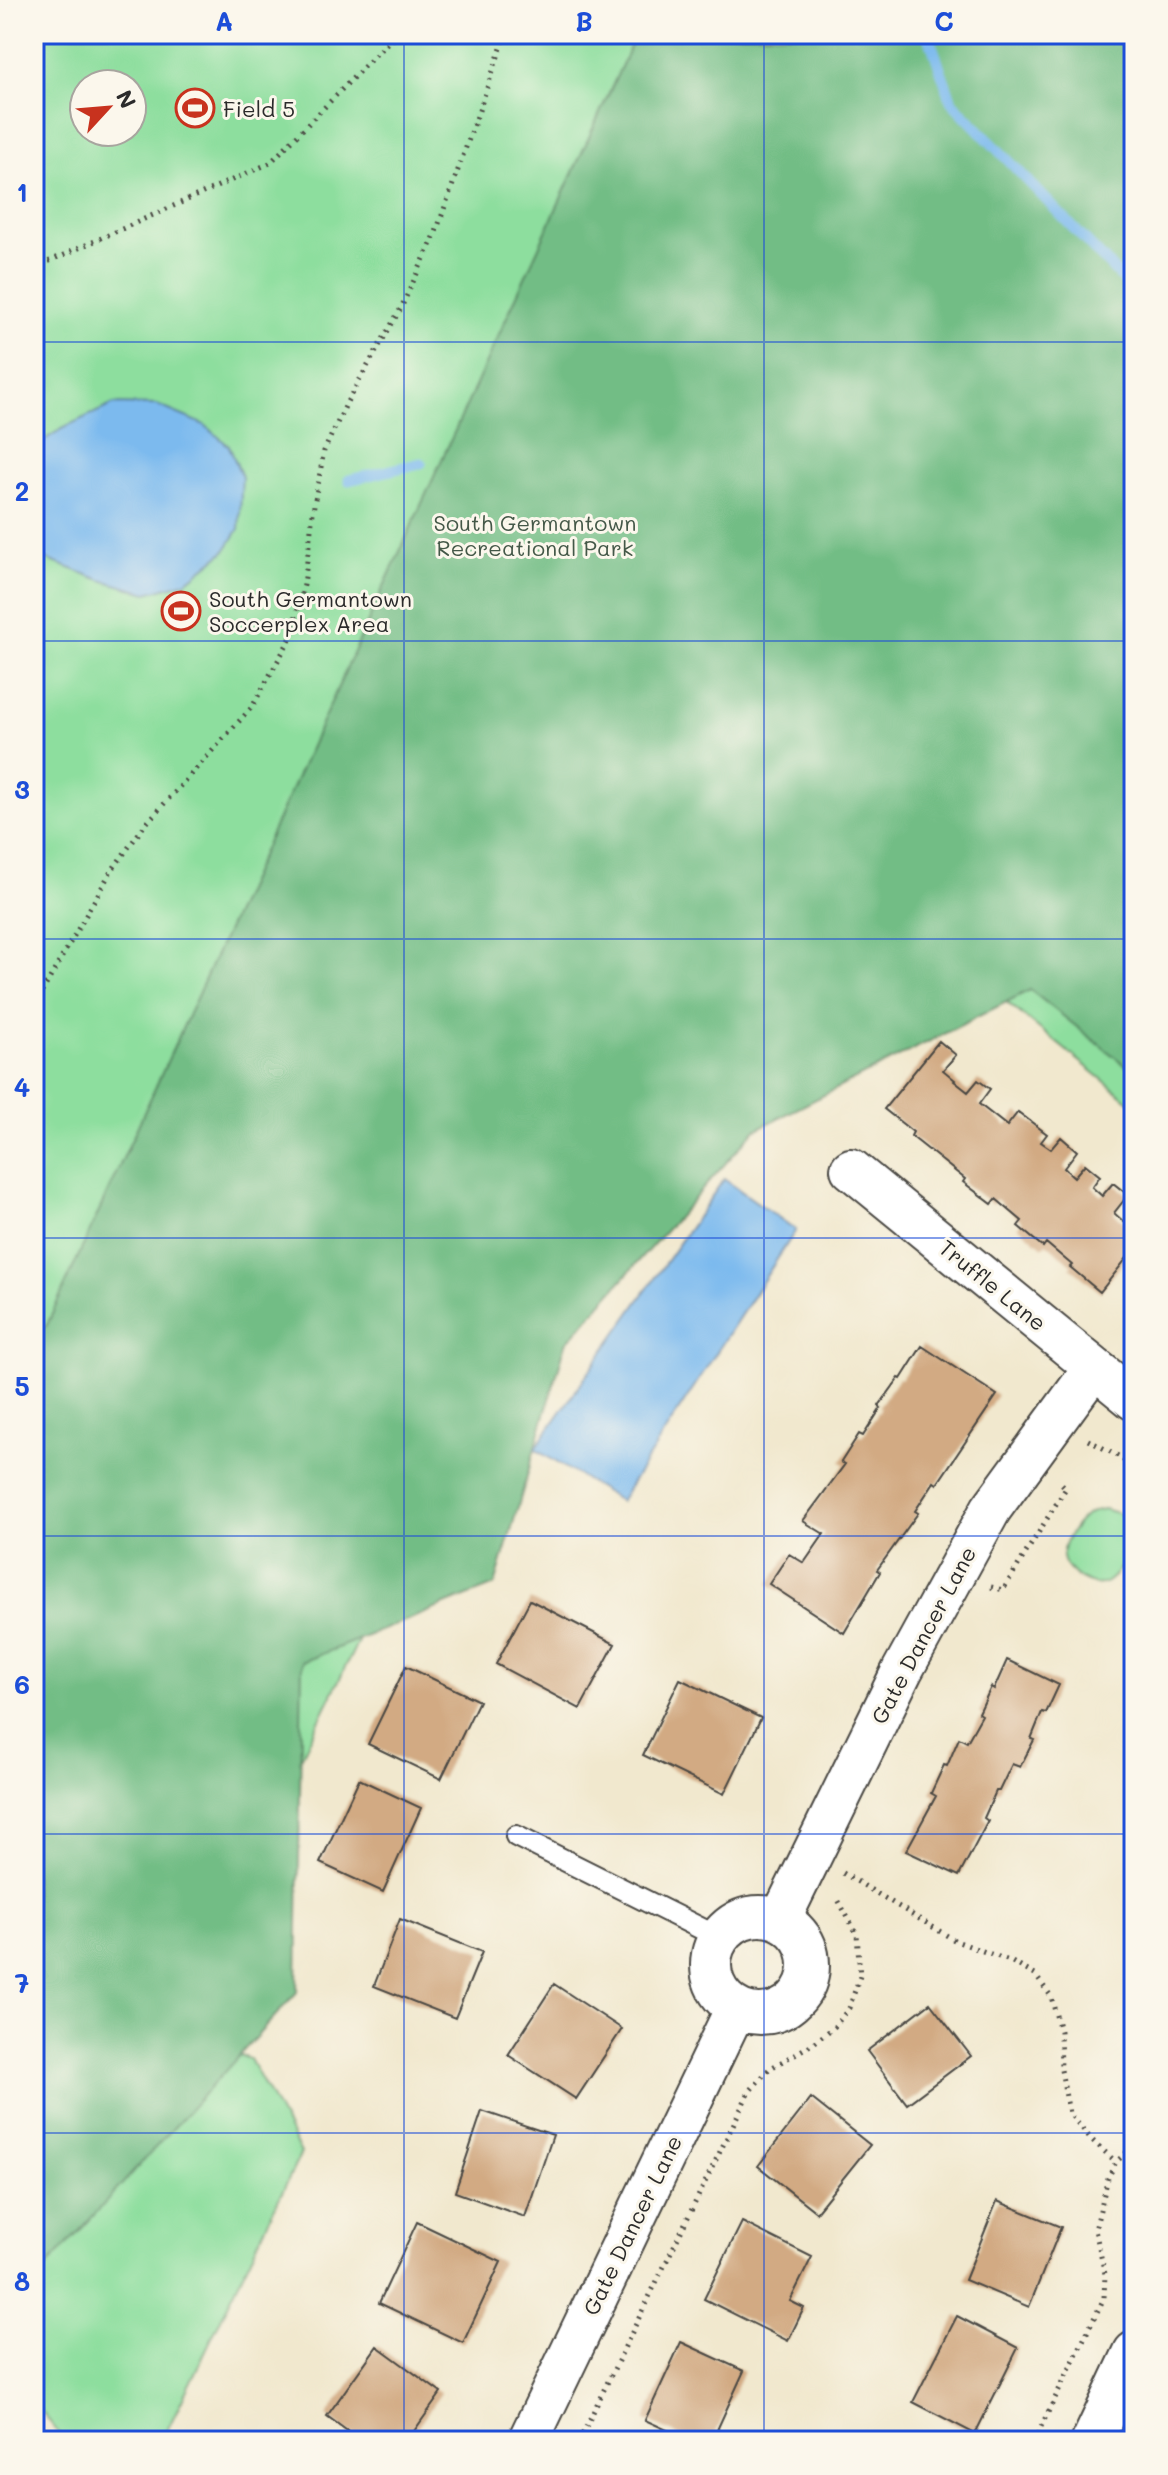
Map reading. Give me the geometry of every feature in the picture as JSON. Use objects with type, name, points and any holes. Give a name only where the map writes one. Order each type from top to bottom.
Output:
[{"type":"street","name":"Truffle Lane","points":[[851,1169],[1134,1400]]},
{"type":"street","name":"Gate Dancer Lane","points":[[780,1920],[902,1671],[991,1509],[1094,1368]]},
{"type":"street","points":[[752,1915],[780,1920],[791,1926],[804,1942],[810,1959],[809,1977],[801,1993],[789,2006],[773,2014],[755,2015],[736,2008],[720,1995],[711,1976],[711,1956],[718,1937],[733,1923],[752,1915]]},
{"type":"street","name":"Gate Dancer Lane","points":[[528,2441],[736,2008]]},
{"type":"street","points":[[1092,2441],[1134,2352]]},
{"type":"lane","points":[[516,1836],[718,1937]]},
{"type":"path","points":[[34,268],[270,163],[389,41],[403,34]]},
{"type":"path","points":[[35,1002],[110,873],[144,826],[252,707],[290,639],[304,585],[324,451],[348,400],[401,308],[435,235],[506,34]]},
{"type":"path","points":[[1075,1442],[1091,1439],[1134,1469]]},
{"type":"path","points":[[978,1584],[1003,1590],[1066,1488],[1049,1472]]},
{"type":"path","points":[[833,1877],[838,1870],[956,1941],[1012,1962],[1035,1975],[1051,1996],[1060,2031],[1061,2070],[1069,2113],[1116,2162]]},
{"type":"path","points":[[579,2441],[749,2092],[769,2069],[814,2043],[835,2026],[849,2008],[860,1976],[857,1934],[829,1885]]},
{"type":"path","points":[[1034,2441],[1104,2298],[1105,2274],[1095,2230],[1108,2178],[1116,2162],[1134,2146]]},
{"type":"green space","name":"South Germantown Recreational Park","points":[[34,34],[1134,34],[1134,1105],[880,900],[430,1494],[185,1995],[34,1931]]},
{"type":"green space","name":"South Germantown Recreational Park","points":[[636,34],[1134,34],[1134,1072],[1030,990],[755,1130],[566,1343],[495,1585],[302,1662],[297,1992],[34,2281],[34,1335],[47,1325]]},
{"type":"green space","points":[[1104,1509],[1123,1515],[1132,1522],[1134,1547],[1111,1579],[1094,1584],[1080,1579],[1069,1569],[1063,1552],[1067,1538],[1082,1519]]},
{"type":"green space","points":[[179,2033],[250,2059],[301,2153],[162,2441],[65,2441],[34,2402],[34,2225]]},
{"type":"water","points":[[114,404],[157,405],[205,425],[229,446],[242,477],[239,529],[225,551],[186,582],[147,593],[101,580],[37,556],[34,551],[34,449],[62,429]]},
{"type":"water","points":[[724,1179],[796,1230],[620,1501],[535,1449]]},
{"type":"building","points":[[939,1041],[956,1055],[943,1070],[954,1081],[968,1092],[978,1080],[990,1089],[979,1104],[1007,1126],[1018,1112],[1047,1134],[1041,1142],[1051,1149],[1061,1137],[1077,1151],[1064,1168],[1074,1177],[1085,1164],[1100,1176],[1092,1187],[1102,1196],[1113,1183],[1128,1195],[1114,1213],[1124,1222],[1134,1209],[1134,1249],[1100,1292],[1046,1243],[1043,1247],[1018,1226],[1022,1221],[996,1199],[992,1204],[963,1182],[965,1179],[911,1136],[913,1132],[884,1109]]},
{"type":"building","points":[[922,1346],[997,1395],[937,1484],[934,1482],[915,1511],[918,1513],[877,1570],[880,1572],[844,1633],[769,1584],[789,1554],[804,1563],[824,1534],[803,1521],[845,1464],[841,1462],[859,1434],[863,1436],[881,1408],[879,1406]]},
{"type":"building","points":[[530,1600],[615,1644],[580,1709],[496,1664]]},
{"type":"building","points":[[1007,1660],[1059,1685],[1046,1713],[1042,1712],[1031,1739],[1034,1740],[1020,1767],[1012,1764],[999,1791],[996,1791],[984,1818],[988,1821],[959,1876],[906,1851],[936,1796],[931,1793],[944,1765],[947,1766],[959,1738],[967,1742],[982,1715],[979,1713],[991,1687],[994,1689]]},
{"type":"building","points":[[406,1666],[479,1701],[441,1779],[368,1744]]},
{"type":"building","points":[[680,1679],[761,1718],[724,1794],[643,1755]]},
{"type":"building","points":[[359,1779],[421,1808],[383,1892],[320,1863]]},
{"type":"building","points":[[400,1919],[482,1952],[455,2018],[374,1986]]},
{"type":"building","points":[[554,1984],[622,2029],[576,2099],[508,2055]]},
{"type":"building","points":[[930,2003],[971,2056],[907,2104],[867,2051]]},
{"type":"building","points":[[811,2098],[870,2145],[816,2212],[758,2166]]},
{"type":"building","points":[[482,2111],[553,2135],[525,2217],[455,2192]]},
{"type":"building","points":[[997,2201],[1061,2227],[1029,2307],[965,2280]]},
{"type":"building","points":[[417,2222],[501,2262],[463,2343],[379,2303]]},
{"type":"building","points":[[742,2222],[812,2257],[790,2301],[804,2308],[788,2341],[704,2299]]},
{"type":"building","points":[[957,2316],[1018,2348],[975,2434],[913,2402]]},
{"type":"building","points":[[681,2342],[744,2371],[712,2441],[691,2441],[645,2420]]},
{"type":"building","points":[[377,2346],[441,2393],[407,2441],[361,2441],[327,2416]]},
{"type":"waterway","points":[[928,34],[952,102],[1134,291]]},
{"type":"waterway","points":[[349,480],[421,463]]},
{"type":"place","name":"Field 5","points":[[195,108]]},
{"type":"place","name":"South Germantown Soccerplex Area","points":[[181,611]]}]
